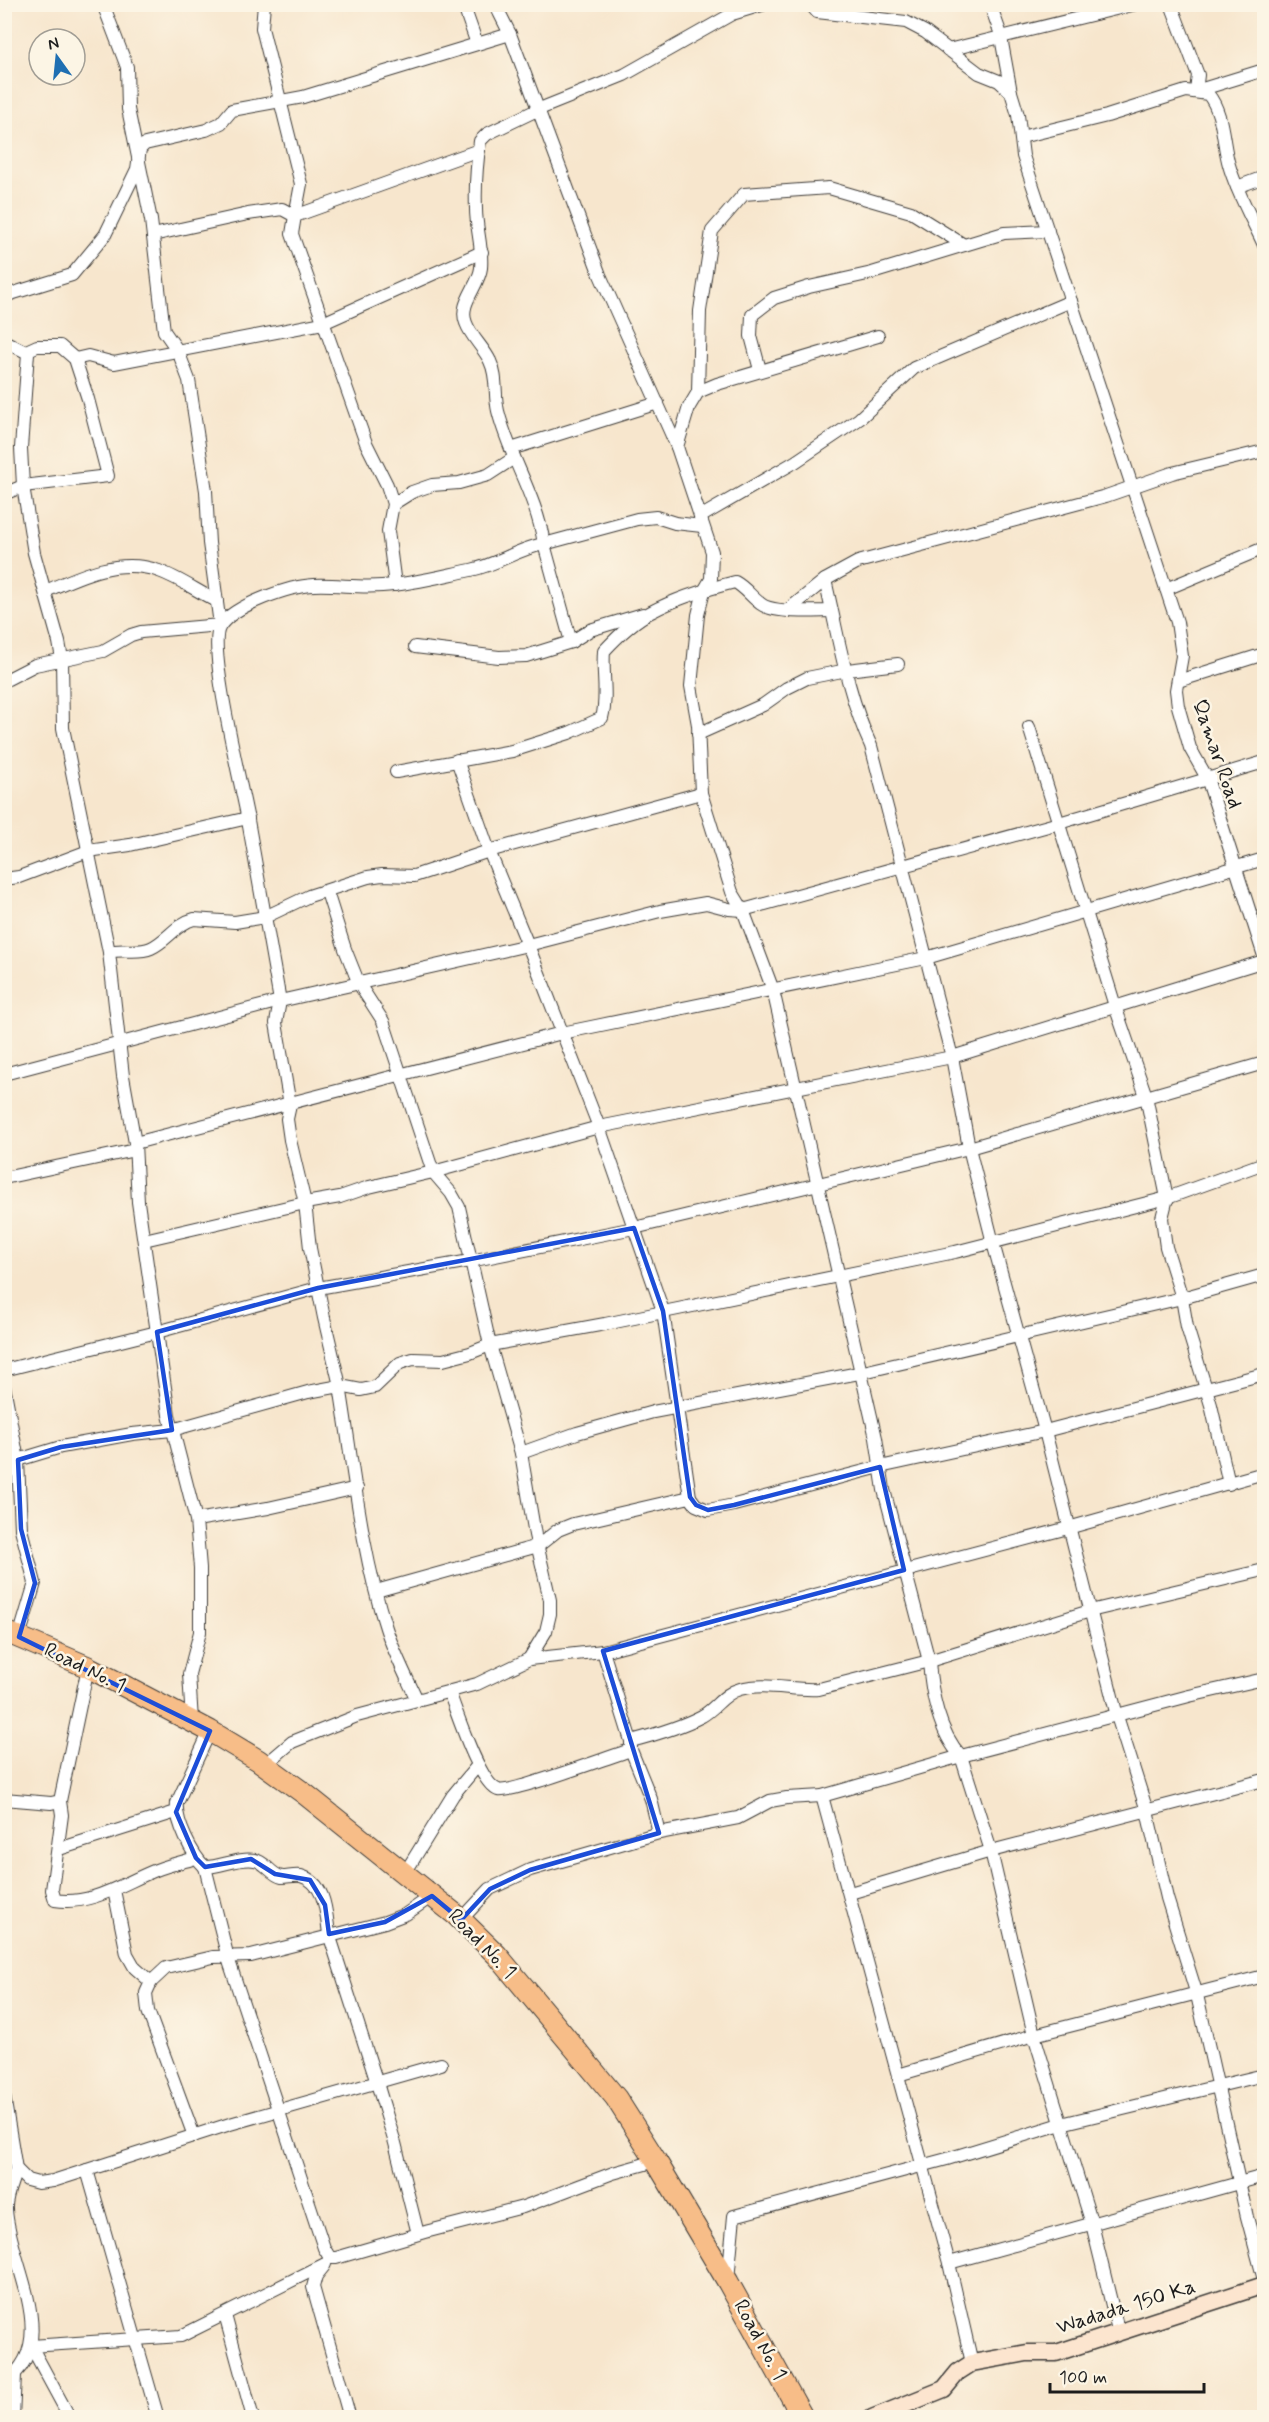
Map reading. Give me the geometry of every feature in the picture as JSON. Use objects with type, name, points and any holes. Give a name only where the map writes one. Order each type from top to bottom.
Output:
[{"type":"highway","name":"Road No. 1","points":[[12,1634],[88,1667],[201,1726],[265,1765],[305,1794],[461,1920],[496,1955],[616,2098],[656,2160],[728,2282],[803,2418]]},
{"type":"street","points":[[103,4],[127,68],[128,109],[153,235],[164,331],[178,351],[189,380],[207,491],[209,543],[220,625],[216,642],[220,680],[248,818],[280,1001],[276,1023],[290,1105],[287,1119],[290,1140],[305,1203],[318,1288],[340,1386],[376,1591],[386,1629],[417,1700]]},
{"type":"street","points":[[264,4],[262,28],[302,184],[292,234],[366,443],[387,485],[393,504],[388,531],[395,585]]},
{"type":"street","points":[[464,4],[477,44]]},
{"type":"street","points":[[495,4],[510,34],[600,275],[677,447],[712,552],[711,579],[704,591],[698,615],[696,655],[691,686],[698,734],[701,793],[732,892],[743,909],[773,990],[904,1570],[930,1661],[931,1680],[943,1726],[952,1747],[961,1756],[991,1851],[1034,2035],[1092,2224],[1119,2334]]},
{"type":"street","points":[[572,642],[543,544],[542,528],[512,454],[498,410],[495,376],[491,362],[465,323],[464,313],[468,298],[481,271],[482,252],[476,210],[480,141],[487,134],[537,110],[624,75],[732,14],[765,4]]},
{"type":"street","points":[[810,4],[817,12],[906,22],[926,32],[979,73],[999,81],[1011,92]]},
{"type":"street","points":[[990,4],[1001,39],[1011,92],[1018,115],[1023,156],[1166,589],[1264,548]]},
{"type":"street","points":[[948,50],[1001,39],[1136,4]]},
{"type":"street","points":[[1171,4],[1198,75],[1196,92]]},
{"type":"street","points":[[4,296],[72,275],[105,235],[137,169],[140,149],[145,144],[206,130],[221,123],[232,110],[303,97],[510,34]]},
{"type":"street","points":[[1196,92],[1264,70]]},
{"type":"street","points":[[1021,137],[1107,116],[1186,91],[1208,94],[1217,105],[1229,165],[1237,187],[1264,245]]},
{"type":"street","points":[[153,235],[248,214],[282,209],[295,216],[479,150]]},
{"type":"street","points":[[1237,187],[1264,177]]},
{"type":"street","points":[[677,447],[689,407],[698,392],[700,311],[711,231],[744,194],[829,188],[910,212],[964,245]]},
{"type":"street","points":[[760,370],[751,336],[752,315],[774,298],[872,273],[1004,233],[1048,231]]},
{"type":"street","points":[[75,359],[88,356],[114,363],[323,323],[482,252]]},
{"type":"street","points":[[4,681],[35,665],[103,651],[141,632],[220,625],[249,603],[311,585],[367,587],[395,585],[474,570],[517,555],[531,546],[637,519],[656,517],[675,523],[701,521],[859,419],[914,368],[1071,301]]},
{"type":"street","points":[[698,392],[760,370],[878,336]]},
{"type":"street","points":[[6,342],[26,351],[28,357],[21,448],[23,486],[34,553],[56,627],[62,659],[63,728],[110,952],[123,1076],[135,1147],[138,1202],[172,1430],[196,1520],[200,1568],[200,1632],[189,1674],[201,1726],[176,1812],[200,1863],[228,1958],[328,2261]]},
{"type":"street","points":[[4,494],[23,486],[108,476],[75,359],[60,346],[37,346],[26,351]]},
{"type":"street","points":[[393,504],[412,492],[432,485],[459,483],[488,475],[512,454],[658,403]]},
{"type":"street","points":[[788,610],[825,580],[858,562],[1133,487],[1172,473],[1264,451]]},
{"type":"street","points":[[46,591],[93,571],[136,565],[160,571],[217,601]]},
{"type":"street","points":[[825,580],[847,670],[871,746],[952,1057],[969,1148],[1045,1431],[1117,1716],[1147,1811],[1167,1898],[1197,1995],[1239,2183],[1264,2280]]},
{"type":"street","points":[[416,647],[499,657],[526,656],[572,642],[590,630],[735,582],[763,607],[832,611]]},
{"type":"street","name":"Qamar Road","points":[[1166,589],[1177,622],[1182,666],[1176,690],[1178,706],[1190,748],[1207,778],[1264,956]]},
{"type":"street","points":[[396,772],[458,760],[489,757],[512,751],[568,733],[602,718],[606,701],[602,672],[604,651],[619,635],[649,612]]},
{"type":"street","points":[[1178,681],[1264,654]]},
{"type":"street","points":[[698,734],[763,705],[787,688],[807,678],[847,670],[898,664]]},
{"type":"street","points":[[1029,727],[1115,1006],[1146,1096],[1167,1198],[1162,1218],[1164,1236],[1229,1484]]},
{"type":"street","points":[[458,760],[489,851],[599,1127],[663,1311],[690,1497],[696,1505],[708,1510],[734,1505],[880,1467],[1045,1431],[1264,1374]]},
{"type":"street","points":[[4,1074],[280,1001],[528,945],[691,904],[706,903],[729,909],[743,909],[1059,823],[1264,762]]},
{"type":"street","points":[[110,952],[144,950],[166,939],[185,921],[194,919],[234,922],[265,917],[302,899],[368,877],[414,876],[489,851],[701,793]]},
{"type":"street","points":[[4,879],[19,877],[88,851],[130,845],[248,818]]},
{"type":"street","points":[[4,1178],[135,1147],[562,1033],[926,958],[1264,859]]},
{"type":"street","points":[[327,892],[359,984],[383,1022],[433,1172],[451,1193],[459,1207],[490,1345],[521,1453],[550,1600],[546,1631],[529,1659]]},
{"type":"street","points":[[144,1240],[340,1197],[369,1187],[599,1127],[952,1057],[1264,961]]},
{"type":"street","points":[[4,1370],[157,1332],[318,1288],[470,1261],[634,1228],[969,1148],[1264,1063]]},
{"type":"street","points":[[4,1472],[18,1460],[61,1447],[132,1434],[172,1430],[308,1392],[340,1386],[361,1390],[375,1387],[400,1363],[413,1359],[443,1359],[470,1353],[490,1345],[837,1277],[993,1243],[1167,1198],[1264,1163]]},
{"type":"street","points":[[521,1453],[624,1419],[859,1373],[1182,1298],[1264,1275]]},
{"type":"street","points":[[4,1386],[18,1460],[21,1529],[35,1582],[12,1634]]},
{"type":"street","points":[[265,1765],[292,1742],[305,1736],[378,1709],[477,1684],[529,1659],[603,1651],[1068,1528],[1264,1473]]},
{"type":"street","points":[[196,1520],[268,1508],[357,1488]]},
{"type":"street","points":[[376,1591],[538,1546],[564,1527],[646,1505],[690,1497]]},
{"type":"street","points":[[449,1692],[478,1766],[490,1784],[499,1790],[511,1789],[631,1746],[702,1716],[737,1689],[759,1686],[819,1689],[930,1661],[1090,1611],[1264,1570]]},
{"type":"street","points":[[603,1651],[631,1746],[651,1799],[659,1833]]},
{"type":"street","points":[[88,1667],[60,1801],[62,1815],[59,1849],[52,1890],[55,1900],[76,1901],[100,1896],[154,1871],[200,1863],[216,1867],[251,1859],[259,1861],[282,1877],[298,1875],[310,1880],[319,1888],[325,1905],[329,1934],[377,2082],[418,2234]]},
{"type":"street","points":[[461,1920],[490,1888],[530,1870],[659,1833],[738,1818],[770,1801],[822,1796],[961,1756],[1264,1678]]},
{"type":"street","points":[[405,1874],[453,1795],[478,1766]]},
{"type":"street","points":[[850,1893],[991,1851],[1264,1780]]},
{"type":"street","points":[[822,1796],[949,2263],[972,2363],[958,2372],[944,2389],[872,2418]]},
{"type":"street","points":[[4,1799],[51,1803],[60,1801]]},
{"type":"street","points":[[59,1849],[176,1812]]},
{"type":"street","points":[[114,1890],[127,1954],[135,1968],[152,1982]]},
{"type":"street","points":[[194,2136],[148,2011],[146,1993],[152,1982],[166,1968],[213,1957],[228,1958],[277,1950],[329,1934],[395,1918],[406,1914],[432,1896]]},
{"type":"street","points":[[898,2075],[1034,2035],[1264,1976]]},
{"type":"street","points":[[16,2169],[27,2180],[38,2183],[53,2181],[279,2109],[441,2064]]},
{"type":"street","points":[[728,2282],[734,2216],[1061,2124],[1264,2075]]},
{"type":"street","points":[[4,2096],[16,2169],[8,2186],[5,2207],[16,2260],[28,2294],[31,2346],[70,2418]]},
{"type":"street","points":[[31,2346],[181,2336],[336,2258],[523,2207],[599,2178],[656,2160]]},
{"type":"street","points":[[87,2170],[158,2418]]},
{"type":"street","points":[[949,2263],[1264,2176]]},
{"type":"street","points":[[328,2261],[316,2276],[313,2288],[350,2418]]},
{"type":"street","name":"Wadada 150 Ka","points":[[972,2363],[1027,2353],[1056,2353],[1264,2285]]},
{"type":"street","points":[[225,2314],[254,2418]]},
{"type":"street","points":[[13,2418],[10,2379],[24,2363],[31,2346]]},
{"type":"highlighted area","points":[[634,1228],[663,1311],[690,1497],[696,1505],[708,1510],[734,1505],[880,1467],[904,1570],[603,1651],[659,1833],[530,1870],[490,1889],[461,1920],[432,1896],[385,1922],[329,1934],[325,1905],[310,1880],[275,1874],[251,1859],[205,1867],[196,1858],[176,1812],[210,1731],[19,1637],[35,1583],[21,1529],[18,1460],[61,1447],[172,1430],[157,1332],[318,1288]]}]
